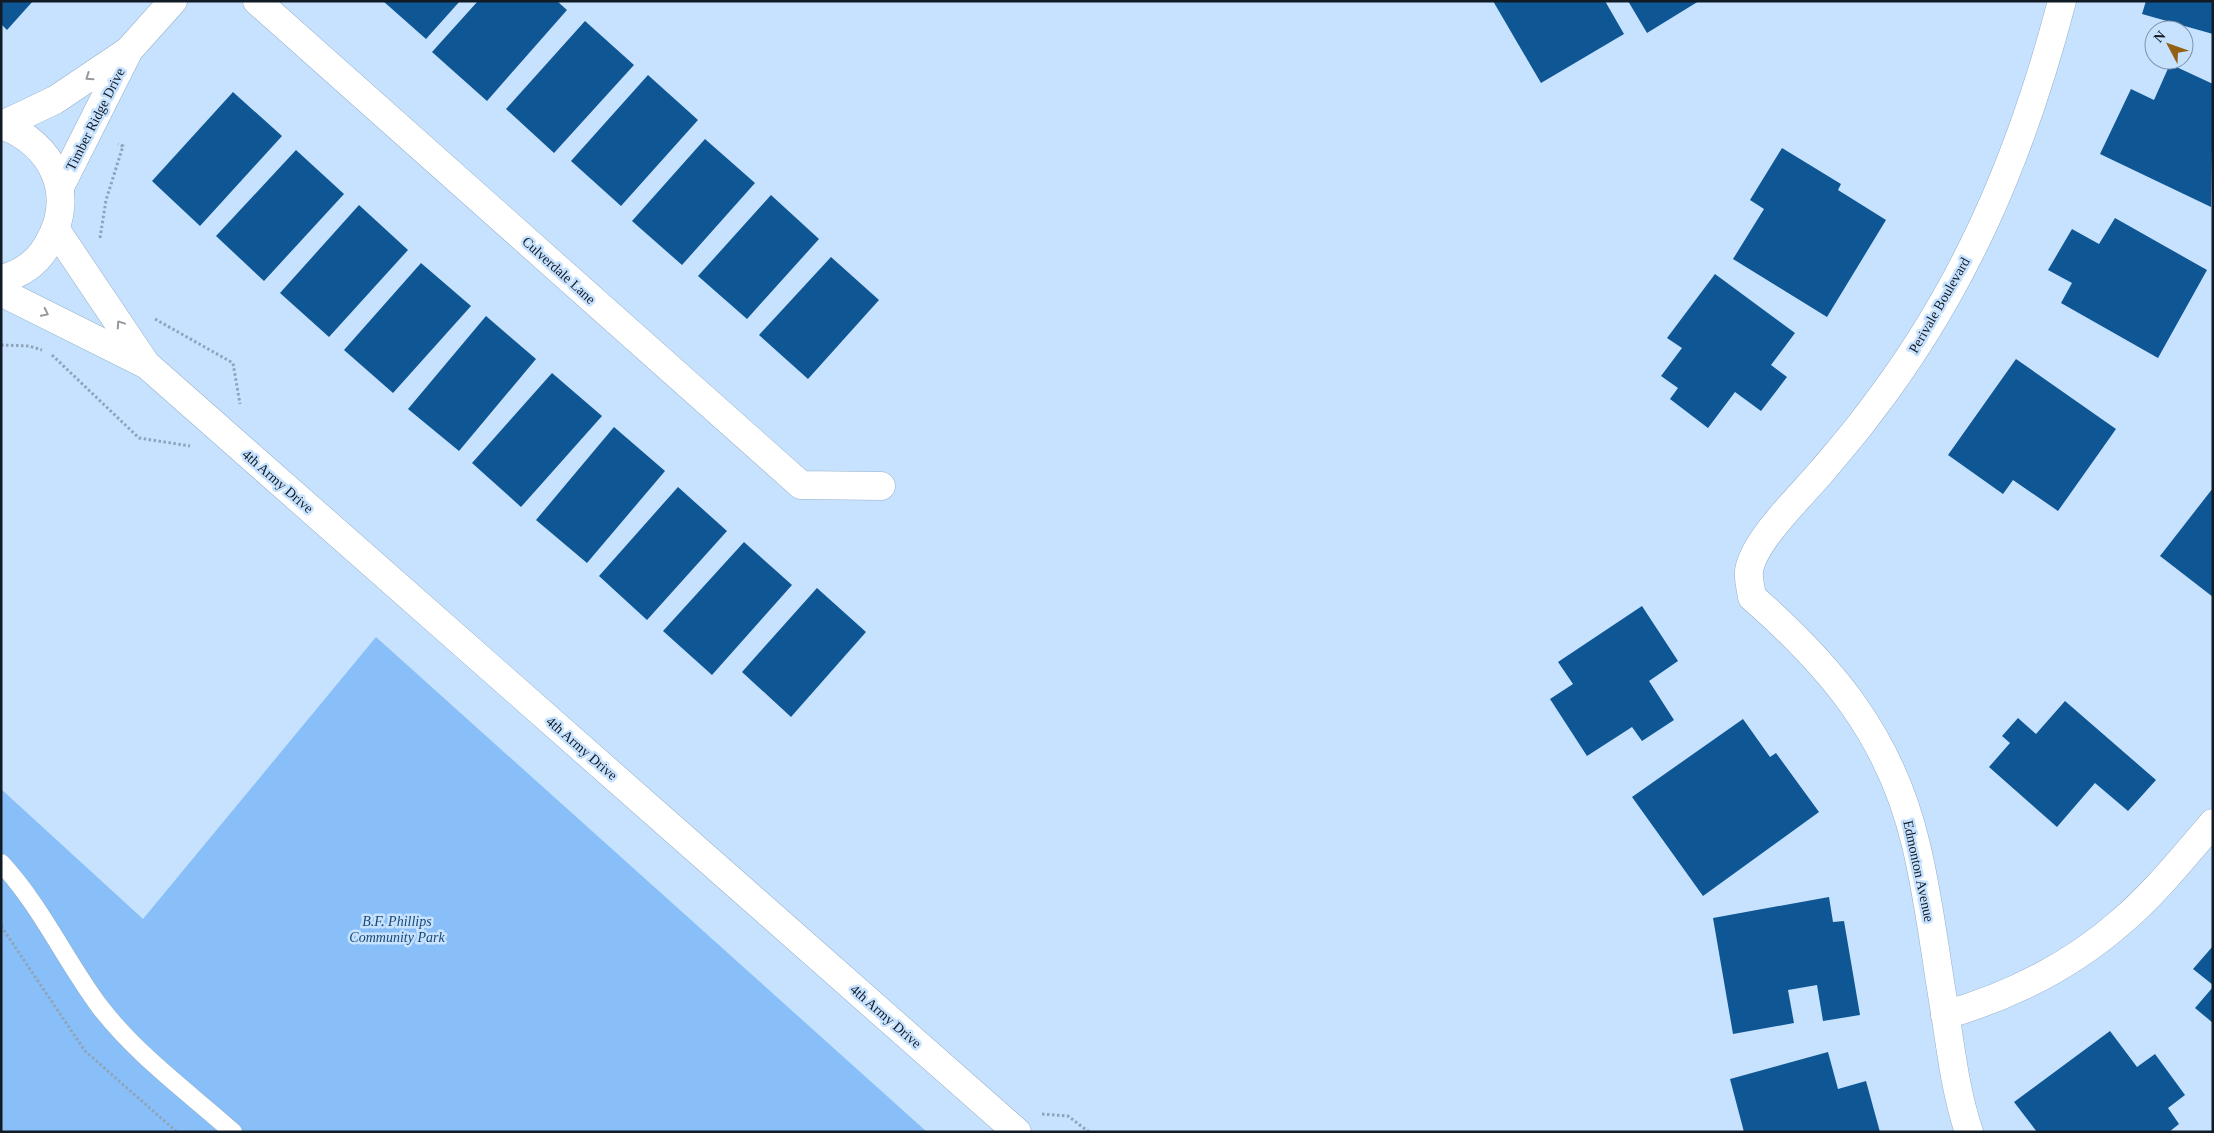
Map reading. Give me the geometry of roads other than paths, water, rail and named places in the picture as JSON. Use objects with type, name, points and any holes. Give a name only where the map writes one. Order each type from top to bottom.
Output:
[{"type":"street","name":"Timber Ridge Drive","points":[[2,125],[55,100],[129,50],[173,1]]},
{"type":"street","name":"Culverdale Lane","points":[[256,1],[801,485],[881,486]]},
{"type":"street","name":"Perivale Boulevard","points":[[1749,571],[1764,537],[1846,443],[1889,386],[1933,318],[1964,264],[1996,200],[2023,133],[2043,74],[2062,1]]},
{"type":"street","name":"Timber Ridge Drive","points":[[60,187],[129,50]]},
{"type":"street","points":[[1,279],[15,276],[40,257],[56,230],[61,209],[60,187],[52,166],[40,148],[22,134],[2,125]]},
{"type":"street","name":"4th Army Drive","points":[[56,230],[147,365],[1017,1132]]},
{"type":"street","name":"4th Army Drive","points":[[1,292],[147,365]]},
{"type":"street","name":"Edmonton Avenue","points":[[1749,571],[1752,597],[1800,640],[1840,685],[1863,719],[1894,779],[1910,821],[1921,865],[1955,1072],[1969,1132]]},
{"type":"street","points":[[1945,1015],[2009,993],[2058,968],[2086,950],[2138,906],[2213,823]]},
{"type":"lane","points":[[1,863],[31,900],[101,1008],[149,1059],[233,1132]]},
{"type":"park label","name":"B.F. Phillips Community Park","points":[[397,930]]}]
